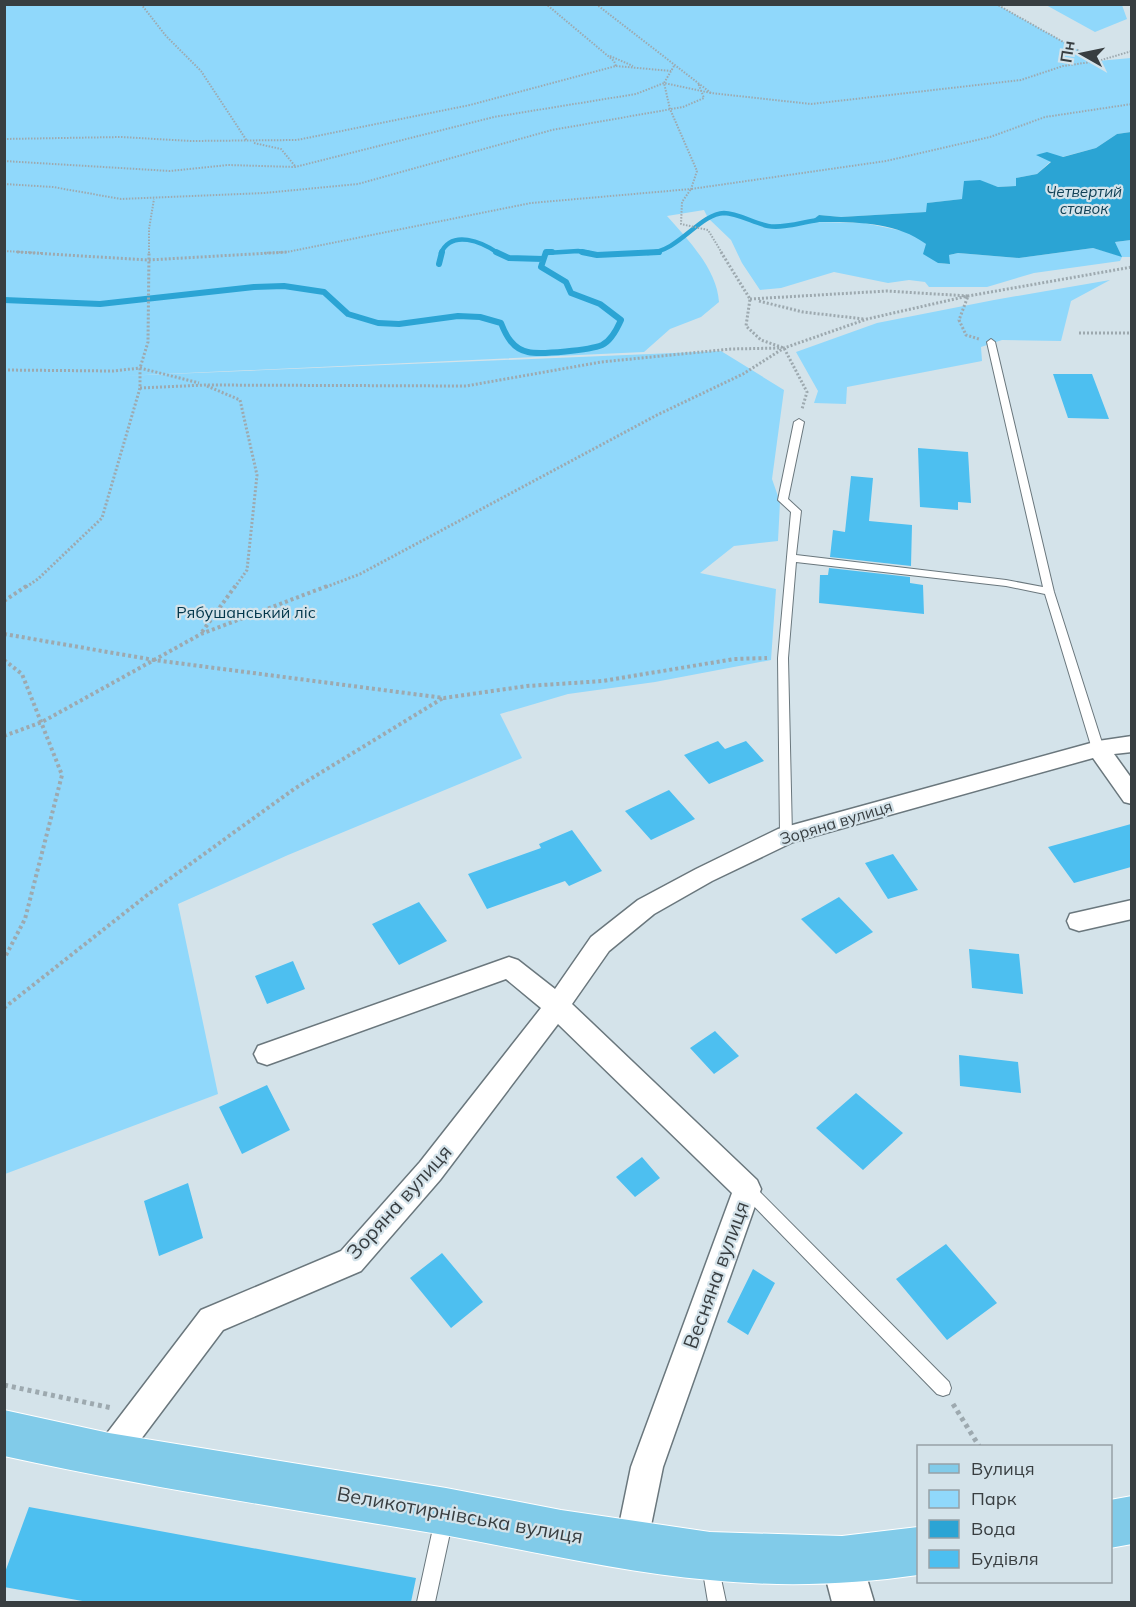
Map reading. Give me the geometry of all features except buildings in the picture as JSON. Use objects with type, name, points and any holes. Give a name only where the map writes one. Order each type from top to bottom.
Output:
[{"type":"main road","name":"Великотирнівська вулиця","points":[[4,1433],[109,1456],[848,1581],[917,1551]]},
{"type":"main road","points":[[1112,1524],[1131,1520]]},
{"type":"street","name":"Зоряна вулиця","points":[[109,1456],[212,1320],[351,1261],[430,1171],[557,1006],[600,944],[646,907],[704,875],[786,835],[1098,749],[1131,744]]},
{"type":"street","points":[[1098,749],[1131,796]]},
{"type":"street","points":[[1079,921],[1131,909]]},
{"type":"street","points":[[267,1054],[509,967],[557,1006]]},
{"type":"street","name":"Весняна вулиця","points":[[557,1006],[747,1189],[647,1467],[631,1545]]},
{"type":"lane","points":[[991,342],[1049,592],[1098,749]]},
{"type":"lane","points":[[786,835],[783,657],[796,511],[783,500],[799,422]]},
{"type":"lane","points":[[791,558],[1006,583],[1049,592]]},
{"type":"lane","points":[[747,1189],[943,1388]]},
{"type":"lane","points":[[426,1602],[446,1512]]},
{"type":"lane","points":[[710,1556],[717,1602]]},
{"type":"path","points":[[141,4],[166,36],[201,71],[246,141],[281,149],[295,167]]},
{"type":"path","points":[[546,4],[614,61],[616,66]]},
{"type":"path","points":[[596,4],[711,93]]},
{"type":"path","points":[[996,4],[1098,61]]},
{"type":"path","points":[[4,161],[170,171],[228,165],[295,167],[494,117],[636,94],[664,83],[711,93],[811,104],[1021,80],[1064,66],[1098,61],[1131,51]]},
{"type":"path","points":[[606,54],[637,68]]},
{"type":"path","points":[[4,139],[121,137],[191,141],[297,140],[470,105],[616,66],[671,71]]},
{"type":"path","points":[[674,66],[664,83],[670,109],[697,171],[691,189],[682,202],[681,224],[708,230],[750,299],[746,326],[761,340],[784,348],[807,392],[799,422]]},
{"type":"path","points":[[4,183],[53,187],[121,199],[264,193],[358,184],[552,130],[683,107],[704,98],[698,83]]},
{"type":"path","points":[[4,250],[148,260],[287,252],[531,203],[691,189],[886,161],[990,137],[1045,117],[1131,104]]},
{"type":"path","points":[[4,601],[38,579],[102,518],[140,388],[140,368],[148,342],[149,229],[154,199]]},
{"type":"path","points":[[4,736],[42,722],[201,634],[360,574],[445,526],[657,415],[743,374],[784,348],[867,319],[968,296],[1131,267]]},
{"type":"path","points":[[750,299],[781,299],[875,291],[928,291],[968,296]]},
{"type":"path","points":[[968,296],[959,320],[962,328],[966,335],[991,342]]},
{"type":"path","points":[[750,299],[803,312],[867,319]]},
{"type":"path","points":[[1078,333],[1131,333]]},
{"type":"path","points":[[140,388],[204,385],[466,386],[601,362],[731,349],[784,348]]},
{"type":"path","points":[[4,370],[113,371],[140,368],[204,385],[240,400],[258,475],[247,570],[201,634]]},
{"type":"path","points":[[4,634],[154,660],[444,698],[527,686],[603,681],[734,659],[783,657]]},
{"type":"path","points":[[4,660],[22,674],[62,775],[25,919],[4,959]]},
{"type":"path","points":[[4,1008],[147,896],[294,789],[444,698]]},
{"type":"path","points":[[4,1384],[142,1415]]},
{"type":"path","points":[[943,1388],[978,1445]]},
{"type":"green space","name":"Рябушанський ліс","points":[[996,4],[1098,61],[1131,58],[1131,132],[1117,134],[1096,148],[1062,157],[1038,155],[1051,161],[1037,174],[1016,178],[1016,186],[998,187],[980,181],[962,199],[928,203],[927,212],[841,217],[819,215],[811,222],[864,223],[912,233],[926,244],[938,263],[949,264],[949,255],[958,253],[1019,258],[1093,248],[1121,256],[1115,242],[1131,240],[1131,257],[1122,257],[1120,261],[1034,273],[987,287],[929,287],[925,282],[909,280],[888,283],[834,272],[781,288],[760,290],[742,263],[731,240],[708,218],[704,210],[667,216],[707,267],[713,278],[719,302],[701,317],[670,329],[644,352],[122,376],[721,351],[784,390],[772,479],[780,502],[778,541],[734,546],[700,573],[776,589],[771,660],[655,682],[568,694],[500,714],[522,758],[288,855],[178,904],[218,1094],[5,1174],[5,5]]},
{"type":"green space","points":[[1046,5],[1122,5],[1127,19],[1095,32]]},
{"type":"green space","points":[[1110,280],[1071,301],[1061,341],[1002,340],[981,347],[982,361],[847,387],[846,404],[814,403],[818,391],[796,352],[877,323]]},
{"type":"water","name":"Четвертий ставок","points":[[1131,132],[1131,240],[1115,242],[1122,257],[1093,248],[1019,258],[958,253],[949,255],[950,264],[938,263],[923,254],[926,244],[900,230],[870,224],[810,222],[819,215],[841,217],[926,212],[927,203],[962,199],[964,181],[980,180],[998,187],[1016,186],[1016,178],[1037,174],[1051,162],[1036,155],[1047,152],[1063,157],[1096,148],[1117,134]]},
{"type":"waterway","points":[[652,252],[669,246],[706,220],[724,213],[774,227],[818,220]]},
{"type":"waterway","points":[[441,253],[452,241],[460,240],[476,242],[497,253]]},
{"type":"waterway","points":[[546,253],[578,251],[589,253]]},
{"type":"waterway","points":[[439,264],[442,252]]},
{"type":"waterway","points":[[4,300],[100,304],[254,287],[284,286],[324,292],[348,314],[378,323],[399,324],[458,316],[480,317],[501,323],[511,341],[518,348],[528,352],[565,352],[602,345],[611,338],[621,320],[600,304],[571,293],[566,282],[541,267],[546,252],[552,252]]},
{"type":"waterway","points":[[582,252],[597,255],[652,252]]},
{"type":"waterway","points":[[652,252],[659,252]]},
{"type":"waterway","points":[[497,253],[509,258],[543,259]]}]
